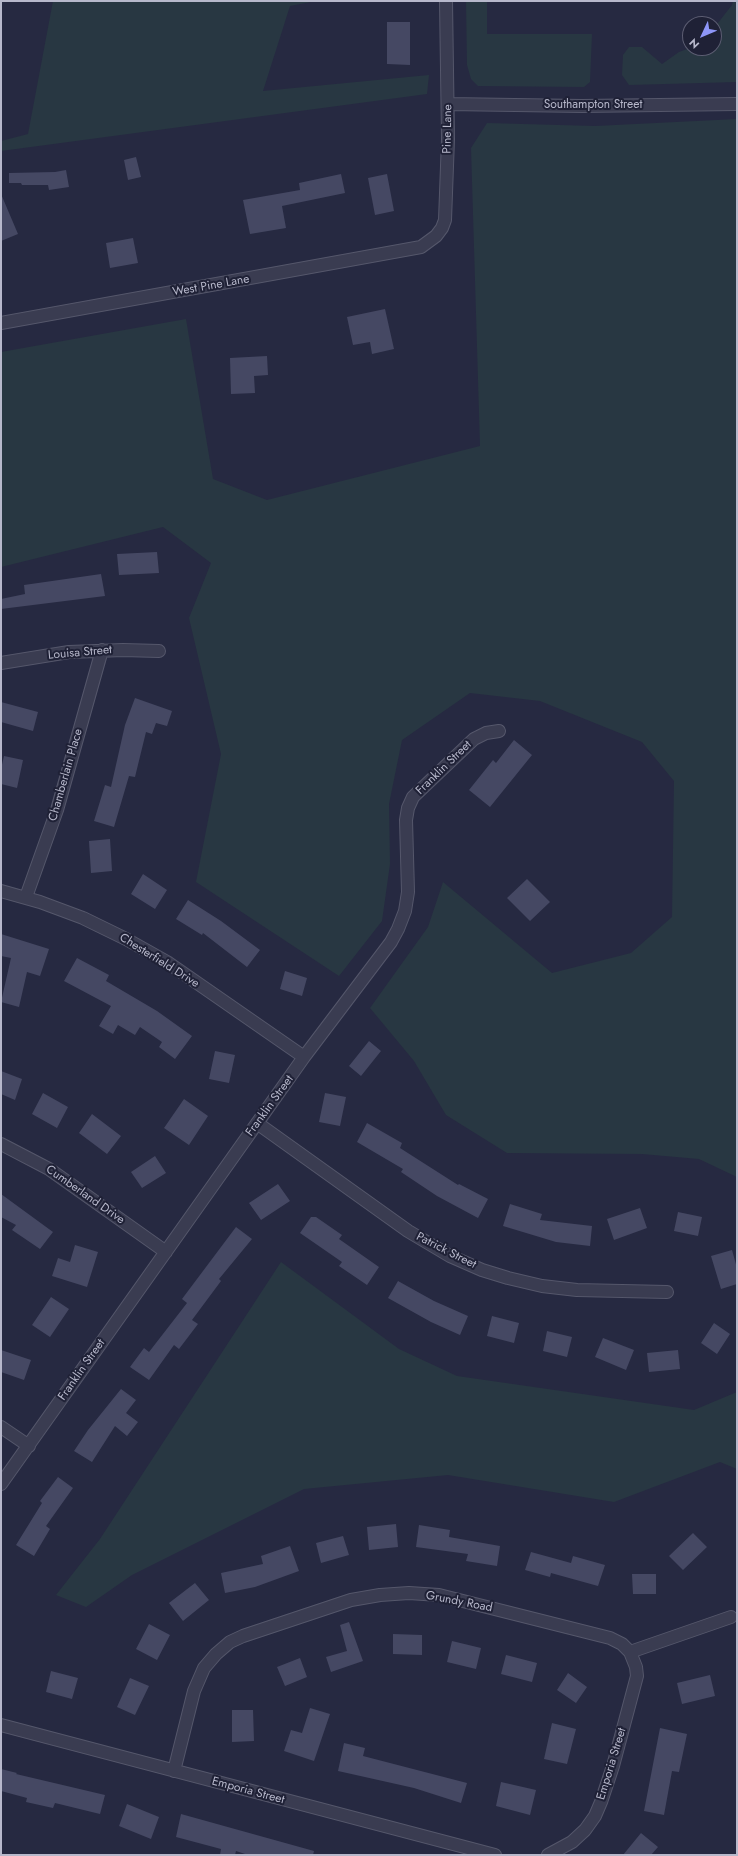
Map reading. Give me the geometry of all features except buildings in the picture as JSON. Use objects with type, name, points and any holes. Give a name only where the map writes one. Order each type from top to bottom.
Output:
[{"type":"street","name":"Pine Lane","points":[[421,247],[436,236],[442,228],[445,220],[448,104],[446,1]]},
{"type":"street","name":"Southampton Street","points":[[448,104],[582,106],[737,104]]},
{"type":"street","name":"West Pine Lane","points":[[1,323],[421,247]]},
{"type":"street","name":"Louisa Street","points":[[1,663],[69,652],[102,650],[158,651]]},
{"type":"street","name":"Chamberlain Place","points":[[26,897],[57,810],[102,650]]},
{"type":"street","name":"Franklin Street","points":[[1,1484],[304,1057],[391,942],[405,911],[408,892],[406,820],[408,808],[413,798],[474,738],[486,733],[499,731]]},
{"type":"street","name":"Chesterfield Drive","points":[[1,891],[26,897],[84,918],[126,939],[166,962],[304,1057]]},
{"type":"street","name":"Patrick Street","points":[[257,1123],[413,1235],[450,1256],[482,1270],[508,1278],[549,1287],[577,1290],[667,1292]]},
{"type":"street","name":"Cumberland Drive","points":[[1,1144],[49,1169],[166,1252]]},
{"type":"street","points":[[1,1427],[28,1446]]},
{"type":"street","name":"Grundy Road","points":[[174,1771],[194,1691],[204,1668],[216,1654],[230,1642],[243,1636],[351,1600],[380,1595],[409,1593],[439,1595],[610,1638],[622,1644],[630,1652]]},
{"type":"street","points":[[630,1652],[731,1617]]},
{"type":"street","name":"Emporia Street","points":[[548,1855],[572,1842],[585,1830],[595,1816],[601,1802],[613,1766],[636,1676],[636,1667],[630,1652]]},
{"type":"street","name":"Emporia Street","points":[[1,1725],[495,1855]]},
{"type":"shaded area","points":[[53,1],[316,1],[290,6],[263,91],[429,75],[427,94],[1,151],[1,141],[28,134]]},
{"type":"shaded area","points":[[466,1],[487,1],[487,34],[592,34],[590,82],[584,87],[478,86],[471,79],[467,65]]},
{"type":"shaded area","points":[[733,1],[737,1],[737,82],[629,85],[622,75],[623,55],[629,47],[642,47],[662,64],[682,51],[682,56],[722,56],[722,18],[732,5]]},
{"type":"shaded area","points":[[737,119],[737,1177],[699,1159],[642,1154],[507,1153],[446,1115],[414,1061],[370,1008],[428,927],[443,882],[552,973],[631,953],[672,917],[674,781],[642,742],[540,701],[470,693],[402,740],[389,804],[390,864],[382,921],[339,976],[196,882],[221,754],[189,618],[211,563],[163,527],[1,567],[1,352],[186,319],[213,479],[267,500],[480,446],[471,148],[487,123],[595,126]]},
{"type":"shaded area","points":[[281,1262],[399,1349],[457,1376],[694,1410],[737,1392],[737,1469],[720,1462],[614,1502],[448,1475],[304,1489],[132,1575],[86,1607],[56,1595],[100,1539]]}]
